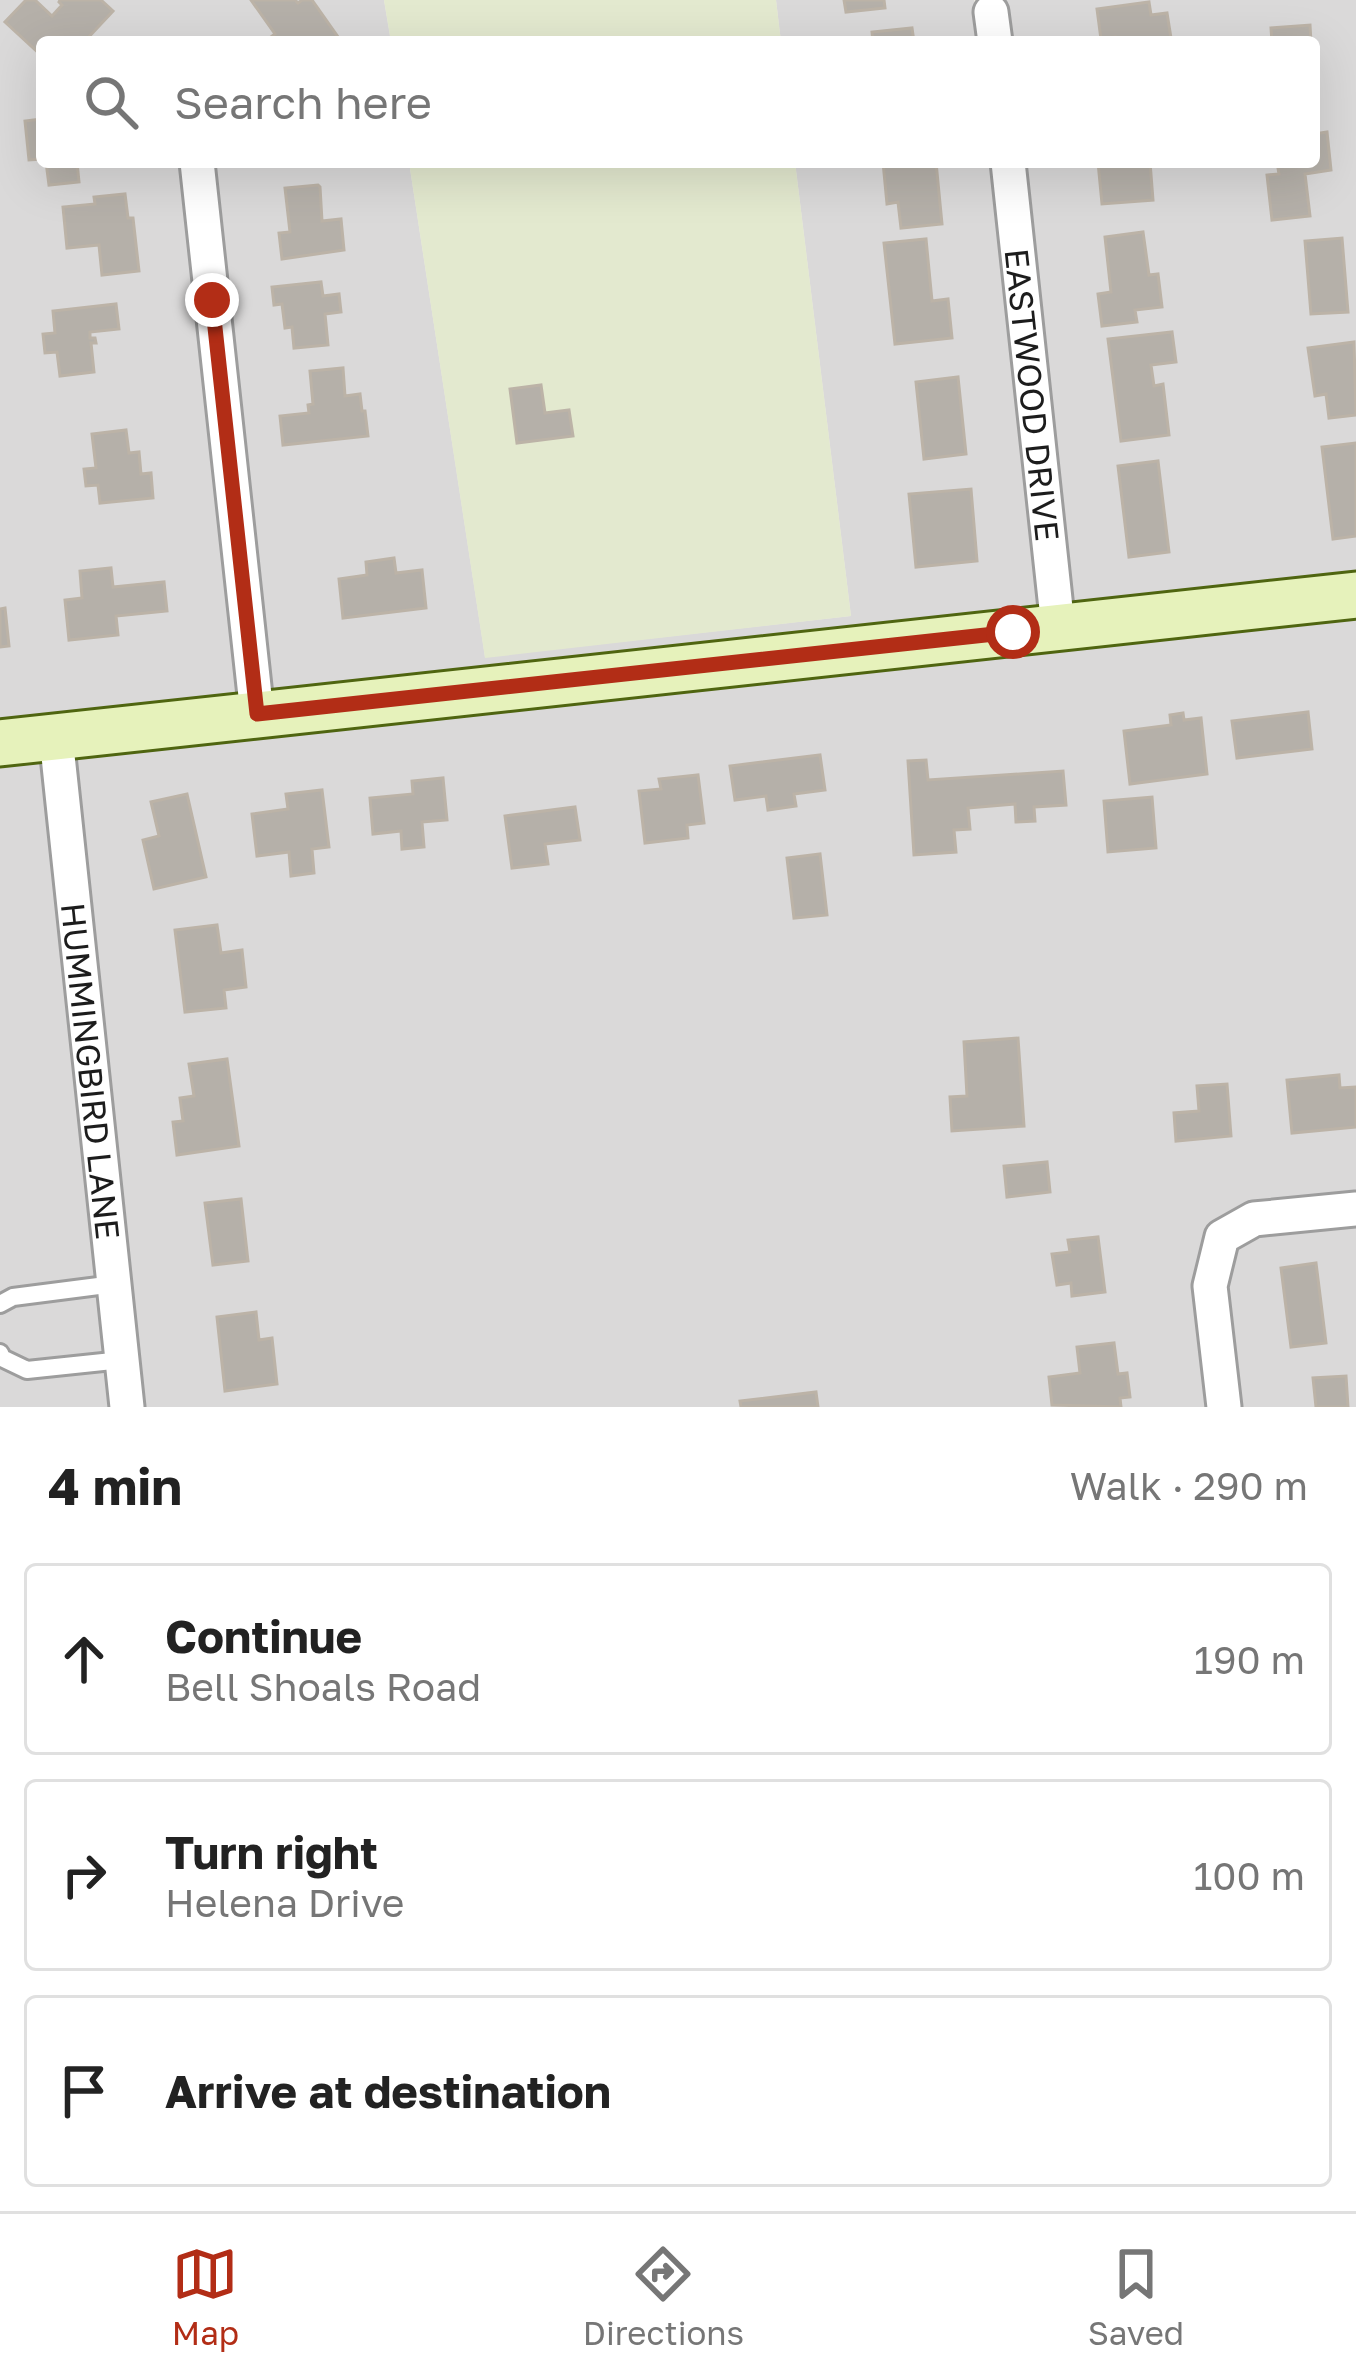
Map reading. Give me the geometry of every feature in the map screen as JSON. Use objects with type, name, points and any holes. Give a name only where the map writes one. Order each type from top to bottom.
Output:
[{"type":"main road","points":[[0,743],[1356,595]]},
{"type":"street","points":[[198,168],[257,714]]},
{"type":"street","name":"EASTWOOD DRIVE","points":[[1009,168],[1058,626]]},
{"type":"street","name":"HUMMINGBIRD LANE","points":[[56,736],[128,1407]]},
{"type":"street","points":[[1224,1407],[1210,1286],[1222,1237],[1254,1220],[1356,1209]]},
{"type":"lane","points":[[0,1304],[13,1297],[115,1284]]},
{"type":"lane","points":[[0,1353],[27,1370],[122,1360]]},
{"type":"shaded area","points":[[0,0],[384,0],[390,36],[36,36],[36,168],[182,168],[240,702],[0,729]]},
{"type":"shaded area","points":[[776,0],[974,0],[978,36],[780,36]]},
{"type":"shaded area","points":[[1006,0],[1356,0],[1356,581],[1072,611],[1024,168],[1320,168],[1320,36],[1009,36]]},
{"type":"shaded area","points":[[213,168],[410,168],[485,657],[851,616],[796,168],[993,168],[1042,615],[271,699]]},
{"type":"shaded area","points":[[1356,609],[1356,1195],[1214,1226],[1208,1407],[143,1407],[73,749]]},
{"type":"shaded area","points":[[42,752],[112,1407],[0,1407],[0,756]]},
{"type":"shaded area","points":[[1356,1223],[1356,1407],[1239,1407],[1226,1286],[1236,1246],[1259,1233]]},
{"type":"green space","points":[[384,0],[776,0],[780,36],[390,36]]},
{"type":"green space","points":[[410,168],[796,168],[851,616],[485,658]]},
{"type":"building","points":[[26,0],[35,0],[52,16],[62,5],[60,0],[101,0],[113,11],[90,36],[36,36],[36,50],[5,22]]},
{"type":"building","points":[[251,0],[312,0],[337,36],[272,36]]},
{"type":"building","points":[[844,0],[884,0],[885,8],[846,12]]},
{"type":"building","points":[[1149,2],[1151,15],[1167,13],[1171,36],[1101,36],[1097,9]]},
{"type":"building","points":[[1310,25],[1311,36],[1272,36],[1271,28]]},
{"type":"building","points":[[912,28],[913,36],[872,36],[872,32]]},
{"type":"building","points":[[36,120],[36,159],[29,160],[25,121]]},
{"type":"building","points":[[1327,132],[1331,170],[1305,174],[1310,216],[1272,220],[1267,175],[1279,174],[1278,168],[1320,168],[1320,133]]},
{"type":"building","points":[[47,168],[78,168],[79,182],[49,185]]},
{"type":"building","points":[[884,168],[937,168],[942,224],[901,228],[898,202],[887,204]]},
{"type":"building","points":[[1099,168],[1150,168],[1153,200],[1102,204]]},
{"type":"building","points":[[318,185],[322,221],[341,219],[344,250],[282,259],[279,233],[290,232],[285,188]]},
{"type":"building","points":[[125,194],[139,271],[102,275],[99,245],[67,248],[63,207],[95,204],[94,197]]},
{"type":"building","points":[[1143,232],[1149,275],[1158,274],[1162,307],[1135,310],[1137,322],[1102,326],[1098,294],[1111,292],[1105,237]]},
{"type":"building","points":[[1342,238],[1348,312],[1311,314],[1305,241]]},
{"type":"building","points":[[926,239],[932,301],[948,299],[952,338],[895,344],[884,243]]},
{"type":"building","points":[[321,282],[323,296],[339,294],[341,312],[325,314],[328,345],[294,348],[292,327],[285,328],[282,304],[274,305],[272,287]]},
{"type":"building","points":[[116,304],[119,329],[90,332],[96,343],[91,343],[94,372],[60,376],[57,352],[45,353],[43,334],[55,333],[53,311]]},
{"type":"building","points":[[1172,332],[1176,362],[1151,365],[1154,386],[1163,384],[1169,435],[1121,441],[1108,339]]},
{"type":"building","points":[[1354,342],[1356,415],[1329,418],[1326,394],[1315,396],[1308,348]]},
{"type":"building","points":[[343,368],[345,396],[360,394],[368,436],[283,445],[280,416],[309,413],[308,405],[313,404],[310,371]]},
{"type":"building","points":[[958,377],[966,454],[924,459],[916,382]]},
{"type":"building","points":[[541,385],[545,413],[569,410],[573,436],[517,443],[510,389]]},
{"type":"building","points":[[126,430],[129,453],[139,452],[141,474],[151,473],[153,498],[100,503],[98,485],[86,486],[84,469],[96,468],[92,434]]},
{"type":"building","points":[[1356,443],[1356,536],[1333,539],[1322,447]]},
{"type":"building","points":[[1158,461],[1169,552],[1129,557],[1118,466]]},
{"type":"building","points":[[971,489],[977,561],[916,567],[909,494]]},
{"type":"building","points":[[394,558],[396,573],[422,570],[426,608],[343,618],[339,579],[367,575],[366,562]]},
{"type":"building","points":[[111,568],[113,587],[164,582],[167,611],[116,616],[118,635],[69,640],[65,600],[82,598],[80,571]]},
{"type":"building","points":[[5,608],[9,646],[0,647],[0,609]]},
{"type":"building","points":[[1308,712],[1312,749],[1237,758],[1232,721]]},
{"type":"building","points":[[1183,713],[1184,720],[1201,718],[1207,774],[1130,784],[1124,731],[1171,725],[1170,715]]},
{"type":"building","points":[[820,755],[825,790],[794,794],[796,806],[768,810],[766,796],[735,800],[730,766]]},
{"type":"building","points":[[926,760],[928,780],[1063,771],[1066,805],[1034,807],[1035,821],[1016,822],[1015,804],[968,808],[970,829],[954,830],[956,852],[914,855],[908,761]]},
{"type":"building","points":[[698,775],[704,823],[687,825],[688,838],[645,843],[639,791],[661,789],[659,779]]},
{"type":"building","points":[[443,778],[447,820],[422,822],[424,847],[402,849],[401,831],[373,834],[370,798],[413,794],[412,781]]},
{"type":"building","points":[[322,790],[329,847],[312,849],[314,873],[291,876],[289,852],[257,856],[252,814],[288,809],[286,794]]},
{"type":"building","points":[[187,794],[206,877],[154,889],[143,840],[159,836],[151,802]]},
{"type":"building","points":[[1152,797],[1156,848],[1108,852],[1104,801]]},
{"type":"building","points":[[575,807],[580,840],[545,844],[548,864],[512,868],[505,816]]},
{"type":"building","points":[[820,854],[827,915],[794,918],[787,858]]},
{"type":"building","points":[[217,925],[221,953],[242,950],[246,987],[224,990],[226,1008],[185,1012],[175,930]]},
{"type":"building","points":[[1018,1038],[1024,1126],[952,1131],[950,1097],[967,1096],[964,1042]]},
{"type":"building","points":[[227,1059],[239,1146],[177,1155],[173,1122],[183,1121],[180,1098],[194,1096],[189,1064]]},
{"type":"building","points":[[1339,1075],[1340,1088],[1356,1087],[1356,1127],[1292,1133],[1287,1080]]},
{"type":"building","points":[[1227,1084],[1231,1136],[1176,1141],[1174,1113],[1199,1111],[1197,1086]]},
{"type":"building","points":[[1047,1162],[1050,1192],[1007,1197],[1004,1166]]},
{"type":"building","points":[[241,1199],[248,1261],[213,1265],[205,1203]]},
{"type":"building","points":[[1098,1237],[1105,1292],[1072,1296],[1071,1283],[1057,1285],[1052,1254],[1070,1252],[1068,1240]]},
{"type":"building","points":[[1316,1263],[1326,1343],[1291,1347],[1281,1268]]},
{"type":"building","points":[[256,1312],[259,1340],[272,1338],[277,1384],[225,1391],[217,1317]]},
{"type":"building","points":[[1114,1343],[1118,1374],[1127,1373],[1130,1397],[1120,1398],[1121,1407],[1052,1405],[1049,1377],[1080,1373],[1077,1347]]},
{"type":"building","points":[[1346,1376],[1348,1407],[1316,1407],[1313,1378]]},
{"type":"building","points":[[816,1392],[818,1407],[741,1407],[740,1401]]},
{"type":"route","points":[[212,300],[257,714],[1013,632]]}]
